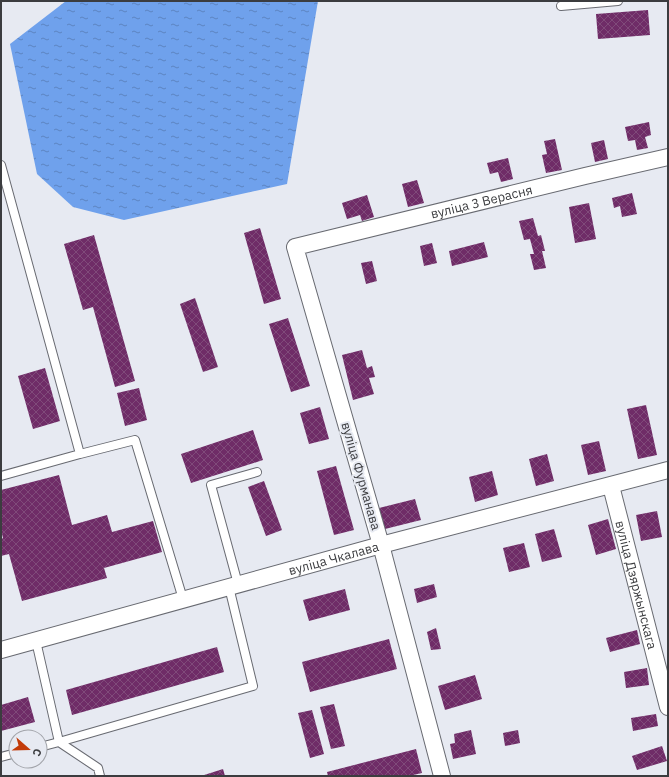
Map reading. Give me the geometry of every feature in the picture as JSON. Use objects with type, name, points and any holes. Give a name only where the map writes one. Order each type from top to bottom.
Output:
[{"type":"street","name":"вуліца 3 Верасня","points":[[295,247],[668,157]]},
{"type":"street","name":"вуліца Фурманава","points":[[295,247],[381,545],[442,776]]},
{"type":"street","name":"вуліца Чкалава","points":[[1,650],[381,545],[668,470]]},
{"type":"street","name":"вуліца Дзяржынскага","points":[[610,486],[668,707]]},
{"type":"lane","points":[[561,6],[618,1]]},
{"type":"lane","points":[[1,165],[80,454]]},
{"type":"lane","points":[[1,476],[135,440],[182,599]]},
{"type":"lane","points":[[48,745],[253,686],[234,586],[211,485],[257,472]]},
{"type":"lane","points":[[36,641],[59,742],[98,768],[100,776]]},
{"type":"water","points":[[66,1],[318,1],[287,184],[124,220],[73,207],[37,174],[10,44]]},
{"type":"building","points":[[648,10],[650,35],[598,39],[596,14]]},
{"type":"building","points":[[649,122],[651,135],[645,137],[648,148],[637,150],[635,140],[628,141],[625,127]]},
{"type":"building","points":[[555,139],[562,170],[546,173],[542,155],[547,154],[544,141]]},
{"type":"building","points":[[604,140],[608,159],[595,162],[591,143]]},
{"type":"building","points":[[508,158],[513,179],[501,182],[498,172],[490,174],[487,163]]},
{"type":"building","points":[[417,180],[424,203],[408,207],[402,184]]},
{"type":"building","points":[[632,193],[637,214],[622,217],[620,206],[614,208],[612,198]]},
{"type":"building","points":[[367,195],[374,217],[362,221],[360,215],[347,219],[342,203]]},
{"type":"building","points":[[589,203],[596,239],[575,243],[569,207]]},
{"type":"building","points":[[533,218],[538,236],[541,235],[545,251],[542,251],[546,268],[534,270],[530,254],[534,254],[530,239],[524,240],[519,221]]},
{"type":"building","points":[[260,228],[281,299],[264,304],[244,233]]},
{"type":"building","points":[[94,235],[135,381],[115,387],[93,307],[83,310],[64,244]]},
{"type":"building","points":[[484,242],[488,257],[452,266],[449,251]]},
{"type":"building","points":[[432,243],[437,263],[424,266],[420,246]]},
{"type":"building","points":[[372,261],[377,281],[366,284],[361,263]]},
{"type":"building","points":[[195,298],[218,367],[203,372],[180,304]]},
{"type":"building","points":[[288,318],[310,386],[291,392],[269,324]]},
{"type":"building","points":[[362,350],[367,368],[372,366],[375,377],[369,378],[374,394],[353,400],[342,355]]},
{"type":"building","points":[[45,368],[60,421],[33,429],[18,376]]},
{"type":"building","points":[[139,388],[147,420],[125,426],[117,393]]},
{"type":"building","points":[[646,405],[657,455],[638,459],[627,409]]},
{"type":"building","points":[[320,407],[329,439],[309,444],[300,413]]},
{"type":"building","points":[[253,430],[263,460],[191,483],[181,454]]},
{"type":"building","points":[[599,441],[606,471],[588,475],[581,445]]},
{"type":"building","points":[[547,454],[554,481],[536,486],[529,459]]},
{"type":"building","points":[[336,466],[354,530],[334,535],[317,471]]},
{"type":"building","points":[[492,471],[498,495],[475,502],[469,477]]},
{"type":"building","points":[[59,475],[72,525],[107,515],[112,532],[153,521],[162,552],[104,568],[107,578],[22,601],[9,554],[1,556],[1,539],[3,538],[1,530],[1,490]]},
{"type":"building","points":[[264,481],[282,530],[266,536],[248,487]]},
{"type":"building","points":[[415,499],[421,520],[385,529],[379,508]]},
{"type":"building","points":[[657,511],[662,537],[641,541],[636,515]]},
{"type":"building","points":[[608,519],[616,549],[596,555],[588,525]]},
{"type":"building","points":[[554,529],[562,557],[542,562],[535,534]]},
{"type":"building","points":[[524,543],[530,567],[509,572],[503,548]]},
{"type":"building","points":[[434,584],[437,597],[417,603],[414,589]]},
{"type":"building","points":[[345,589],[350,610],[309,621],[303,600]]},
{"type":"building","points":[[436,628],[441,649],[431,650],[427,632]]},
{"type":"building","points":[[637,630],[640,644],[610,652],[606,638]]},
{"type":"building","points":[[389,639],[397,669],[310,692],[302,662]]},
{"type":"building","points":[[217,647],[224,672],[72,715],[66,690]]},
{"type":"building","points":[[647,668],[649,685],[626,688],[624,672]]},
{"type":"building","points":[[475,675],[482,699],[445,710],[438,686]]},
{"type":"building","points":[[28,697],[35,722],[1,731],[1,705]]},
{"type":"building","points":[[334,704],[345,746],[331,749],[320,707]]},
{"type":"building","points":[[312,710],[324,754],[310,758],[298,713]]},
{"type":"building","points":[[656,714],[658,726],[633,731],[631,718]]},
{"type":"building","points":[[471,730],[476,754],[453,759],[450,744],[455,743],[454,734]]},
{"type":"building","points":[[518,730],[520,743],[505,746],[503,733]]},
{"type":"building","points":[[662,746],[667,761],[637,770],[632,756]]},
{"type":"building","points":[[416,749],[422,773],[409,776],[328,776],[327,772]]},
{"type":"building","points":[[223,769],[225,776],[201,776]]}]
